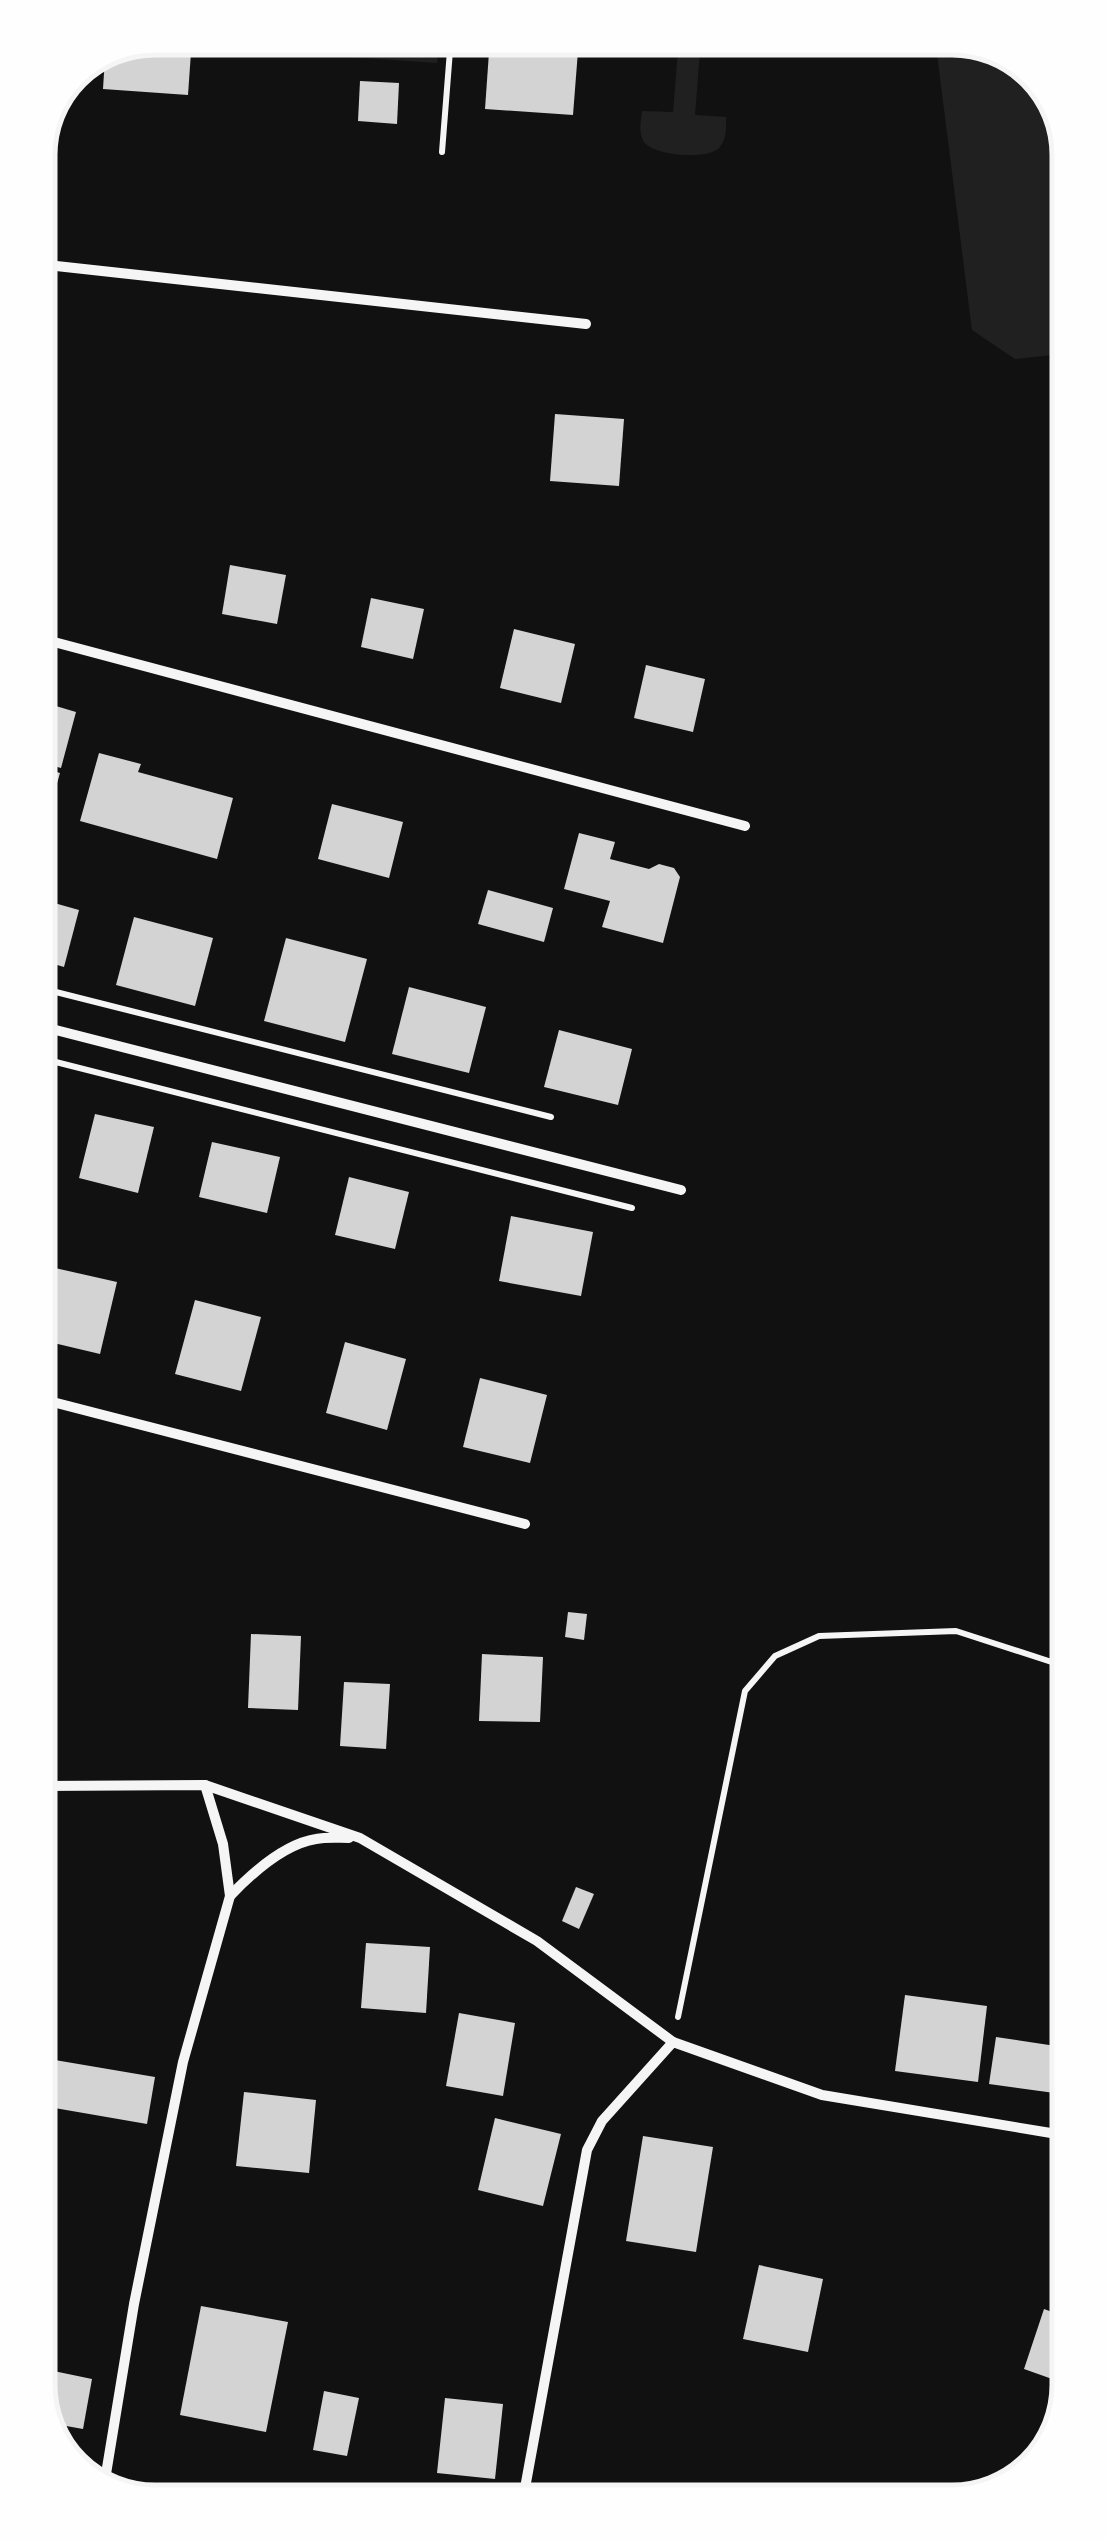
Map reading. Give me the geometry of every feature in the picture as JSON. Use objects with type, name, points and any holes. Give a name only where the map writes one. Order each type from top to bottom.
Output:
[{"type":"street","points":[[55,266],[586,324]]},
{"type":"street","points":[[55,642],[745,826]]},
{"type":"street","points":[[55,1030],[681,1190]]},
{"type":"street","points":[[55,1403],[524,1524]]},
{"type":"street","points":[[55,1786],[205,1785],[360,1838],[537,1941],[673,2042],[822,2095],[1052,2133]]},
{"type":"street","points":[[106,2473],[134,2304],[183,2062],[230,1896],[223,1844],[205,1785]]},
{"type":"street","points":[[230,1896],[254,1870],[314,1839],[360,1838]]},
{"type":"street","points":[[526,2485],[588,2150],[602,2120],[673,2042]]},
{"type":"path","points":[[442,152],[450,55]]},
{"type":"path","points":[[55,992],[550,1117]]},
{"type":"path","points":[[55,1062],[632,1208]]},
{"type":"path","points":[[673,2042],[745,1690],[775,1656],[819,1636],[956,1631],[1052,1661]]},
{"type":"shaded area","points":[[320,55],[438,55],[437,63]]},
{"type":"shaded area","points":[[678,55],[700,55],[695,115],[726,117],[722,145],[713,152],[681,155],[650,147],[641,134],[642,111],[673,112]]},
{"type":"shaded area","points":[[937,55],[972,57],[1013,76],[1042,111],[1051,142],[1052,355],[1015,359],[972,330]]},
{"type":"building","points":[[191,55],[188,95],[103,89],[104,69],[117,63],[135,57]]},
{"type":"building","points":[[489,55],[578,55],[573,115],[485,109]]},
{"type":"building","points":[[360,81],[399,83],[397,124],[358,121]]},
{"type":"building","points":[[555,414],[624,419],[619,486],[550,481]]},
{"type":"building","points":[[230,565],[286,575],[277,624],[222,614]]},
{"type":"building","points":[[371,598],[424,609],[413,659],[361,647]]},
{"type":"building","points":[[514,629],[575,644],[561,703],[500,688]]},
{"type":"building","points":[[646,665],[705,679],[693,732],[634,718]]},
{"type":"building","points":[[55,706],[76,712],[61,768],[55,766]]},
{"type":"building","points":[[99,753],[141,764],[138,772],[233,798],[217,859],[80,821]]},
{"type":"building","points":[[332,804],[403,822],[389,878],[318,859]]},
{"type":"building","points":[[579,833],[615,842],[610,859],[649,869],[659,864],[674,868],[680,877],[663,943],[602,927],[610,901],[564,889]]},
{"type":"building","points":[[488,890],[553,908],[544,942],[478,924]]},
{"type":"building","points":[[55,903],[79,910],[64,967],[55,964]]},
{"type":"building","points":[[134,917],[213,938],[195,1006],[116,985]]},
{"type":"building","points":[[286,938],[367,959],[345,1042],[264,1021]]},
{"type":"building","points":[[409,987],[486,1007],[469,1073],[392,1054]]},
{"type":"building","points":[[559,1030],[632,1049],[618,1105],[544,1087]]},
{"type":"building","points":[[95,1114],[154,1127],[138,1193],[79,1178]]},
{"type":"building","points":[[212,1142],[280,1157],[267,1213],[199,1197]]},
{"type":"building","points":[[349,1177],[409,1192],[395,1249],[335,1235]]},
{"type":"building","points":[[511,1216],[593,1232],[581,1296],[499,1281]]},
{"type":"building","points":[[55,1268],[117,1282],[100,1354],[55,1343]]},
{"type":"building","points":[[195,1300],[261,1317],[241,1391],[175,1374]]},
{"type":"building","points":[[345,1342],[406,1359],[387,1430],[326,1413]]},
{"type":"building","points":[[480,1378],[547,1395],[530,1463],[463,1447]]},
{"type":"building","points":[[568,1612],[587,1614],[584,1640],[565,1637]]},
{"type":"building","points":[[251,1634],[301,1636],[298,1710],[248,1708]]},
{"type":"building","points":[[482,1654],[543,1657],[540,1722],[479,1721]]},
{"type":"building","points":[[344,1682],[390,1684],[386,1749],[340,1746]]},
{"type":"building","points":[[576,1887],[594,1894],[579,1929],[562,1921]]},
{"type":"building","points":[[366,1943],[430,1947],[426,2013],[361,2008]]},
{"type":"building","points":[[905,1995],[987,2006],[978,2082],[895,2071]]},
{"type":"building","points":[[459,2013],[515,2023],[503,2096],[446,2086]]},
{"type":"building","points":[[996,2037],[1052,2045],[1052,2093],[989,2084]]},
{"type":"building","points":[[55,2060],[155,2077],[147,2124],[55,2108]]},
{"type":"building","points":[[244,2092],[316,2100],[309,2173],[236,2166]]},
{"type":"building","points":[[495,2118],[561,2134],[543,2206],[478,2190]]},
{"type":"building","points":[[643,2136],[713,2147],[696,2252],[626,2241]]},
{"type":"building","points":[[759,2265],[823,2279],[808,2352],[743,2339]]},
{"type":"building","points":[[201,2306],[288,2322],[266,2432],[180,2415]]},
{"type":"building","points":[[1044,2309],[1052,2312],[1052,2379],[1024,2369]]},
{"type":"building","points":[[55,2371],[92,2379],[83,2429],[64,2426],[56,2398]]},
{"type":"building","points":[[324,2391],[359,2398],[347,2456],[313,2450]]},
{"type":"building","points":[[445,2398],[503,2404],[495,2479],[437,2473]]}]
